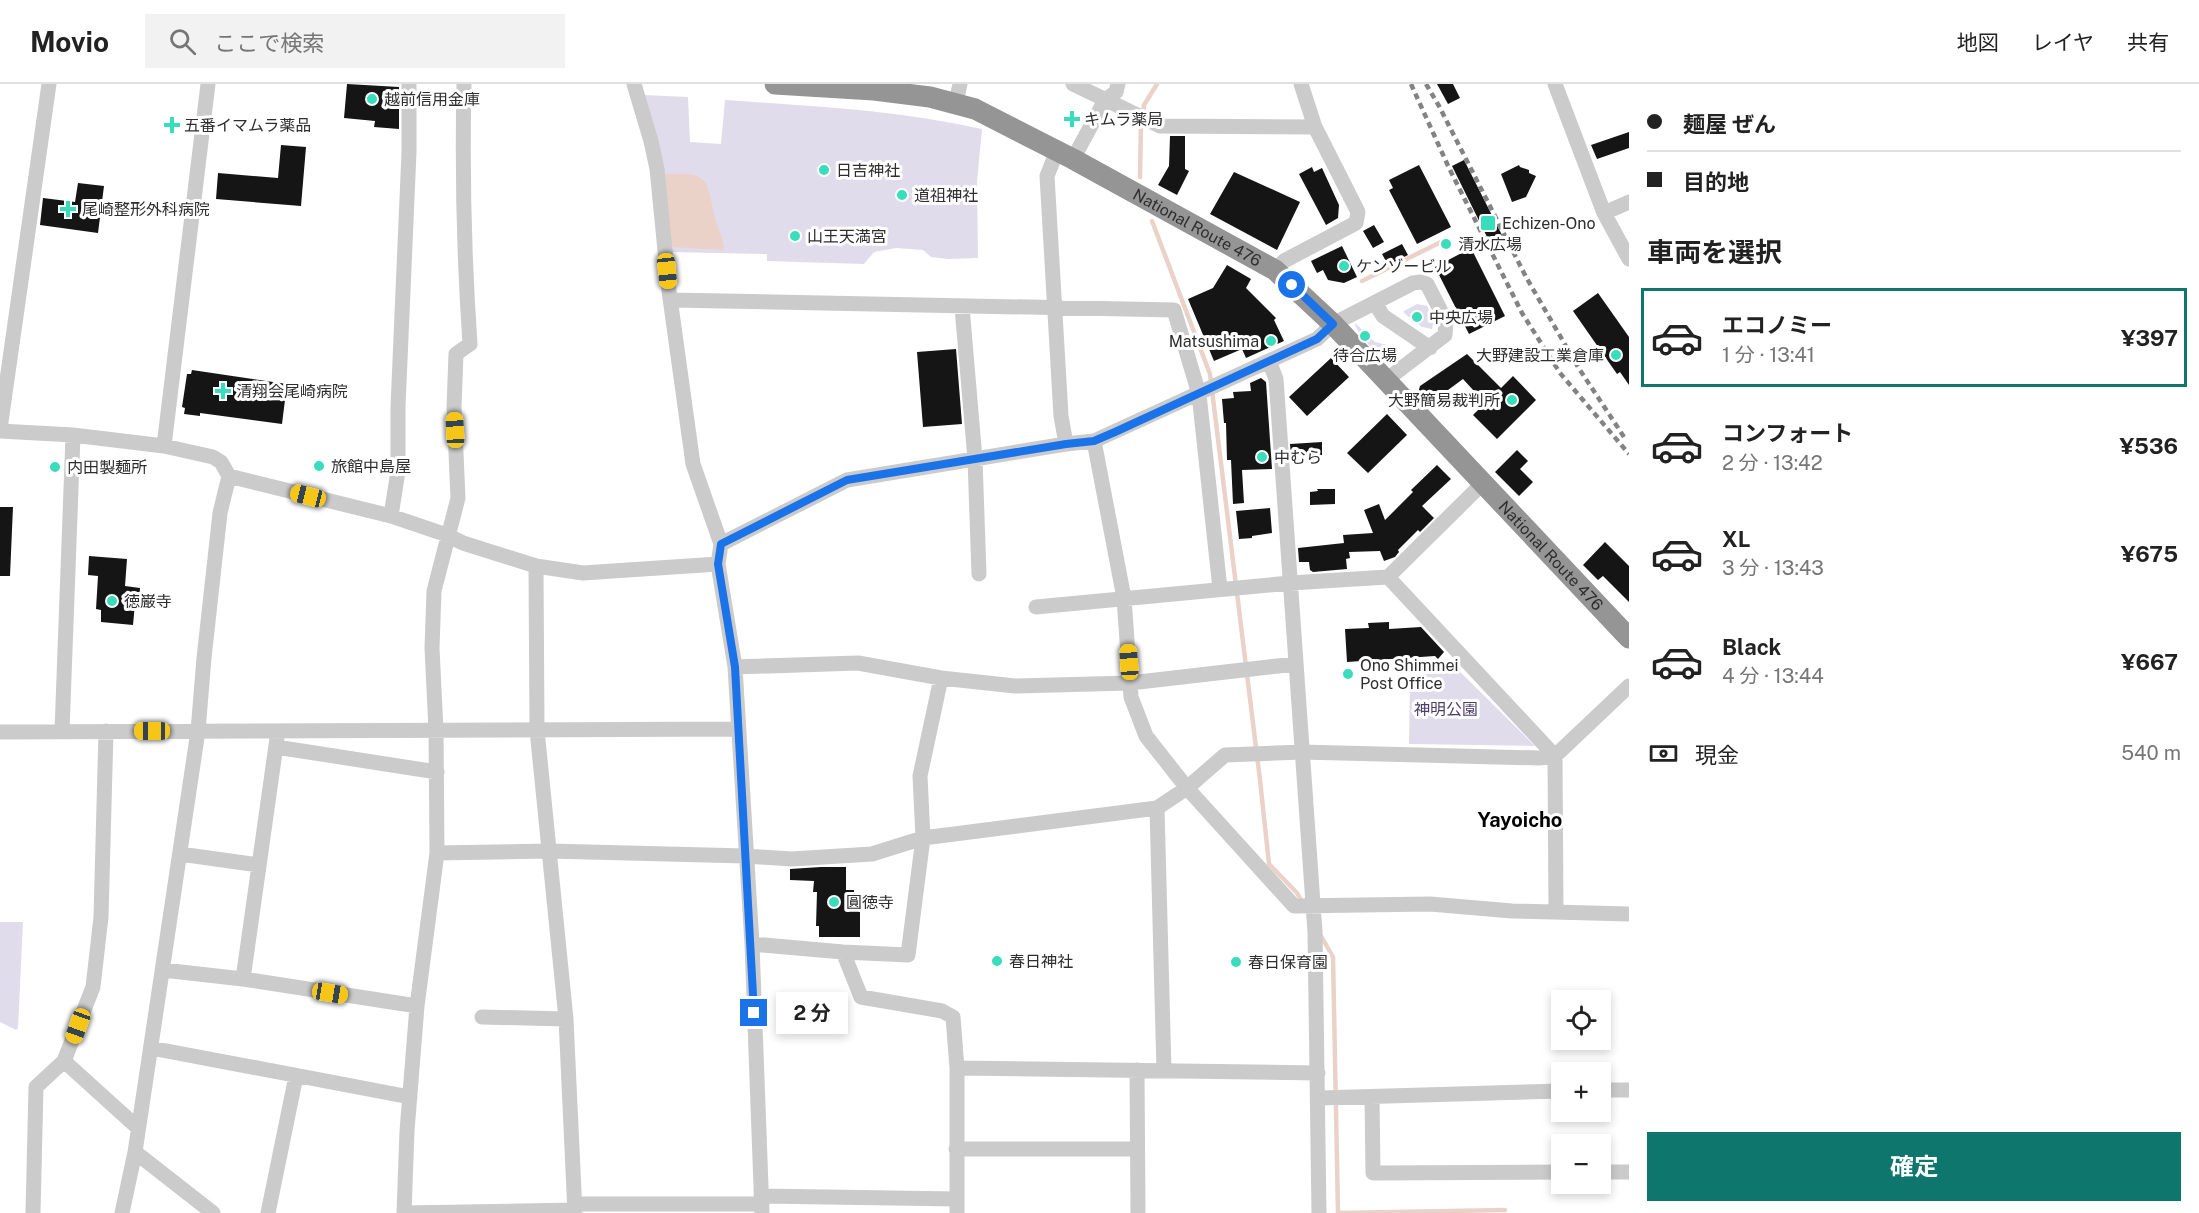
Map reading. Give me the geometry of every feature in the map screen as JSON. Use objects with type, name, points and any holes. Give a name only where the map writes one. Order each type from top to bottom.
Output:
[{"type":"highway","name":"National Route 476","points":[[775,84],[874,90],[930,97],[958,94],[991,116],[1275,270],[1333,324],[1629,638]]},
{"type":"street","points":[[49,84],[0,430],[73,435],[164,446],[213,457],[221,462],[229,476],[220,513],[198,731],[135,1152],[122,1213]]},
{"type":"street","points":[[164,446],[208,84]]},
{"type":"street","points":[[391,516],[398,471],[398,407],[409,152],[409,84]]},
{"type":"street","points":[[464,84],[462,154],[470,344],[456,354],[454,407],[458,498],[434,591],[432,648],[436,730],[437,853],[417,1006],[404,1213],[762,1205],[957,1206],[957,1068],[953,1017],[942,1011],[861,997],[843,952]]},
{"type":"street","points":[[634,84],[657,169],[671,300],[693,464],[721,544],[718,564],[735,667],[737,729],[747,856],[762,1205]]},
{"type":"street","points":[[1073,84],[1160,126],[1175,128],[1316,127]]},
{"type":"street","points":[[1066,444],[1061,416],[1047,176],[1105,100],[1116,92],[1119,84]]},
{"type":"street","points":[[1275,270],[1284,261],[1356,223],[1358,212],[1316,127],[1301,84]]},
{"type":"street","points":[[1555,84],[1604,213],[1629,260]]},
{"type":"street","points":[[1604,213],[1629,202]]},
{"type":"street","points":[[721,544],[847,480],[1094,441],[1317,339],[1333,324],[1417,282],[1426,284],[1446,321],[1445,335],[1385,381]]},
{"type":"street","points":[[671,300],[1174,310],[1207,390],[1220,589]]},
{"type":"street","points":[[1375,303],[1383,316],[1430,348]]},
{"type":"street","points":[[962,307],[975,459],[979,574]]},
{"type":"street","points":[[1269,361],[1276,379],[1313,906],[1319,1098],[1319,1213]]},
{"type":"street","points":[[62,731],[73,435]]},
{"type":"street","points":[[1094,441],[1124,598],[1131,697],[1146,736],[1186,788],[1294,906],[1430,904],[1512,911],[1629,914]]},
{"type":"street","points":[[229,476],[391,516],[447,535],[463,543],[536,566],[583,573],[718,564]]},
{"type":"street","points":[[1035,607],[1290,583],[1388,577],[1482,484]]},
{"type":"street","points":[[536,566],[537,730],[566,1019],[575,1209]]},
{"type":"street","points":[[1388,577],[1555,756],[1556,911]]},
{"type":"street","points":[[735,667],[858,663],[941,678],[1015,686],[1130,683],[1295,664]]},
{"type":"street","points":[[752,944],[843,952],[908,954],[923,838],[920,776],[941,678]]},
{"type":"street","points":[[437,853],[549,851],[790,859],[872,854],[923,838],[1157,808],[1186,788],[1225,755],[1301,752],[1539,758],[1555,756],[1629,686]]},
{"type":"street","points":[[0,732],[737,729]]},
{"type":"street","points":[[243,979],[278,730]]},
{"type":"street","points":[[33,1213],[36,1087],[64,1061],[93,987],[101,917],[106,731]]},
{"type":"street","points":[[276,747],[436,772]]},
{"type":"street","points":[[1157,808],[1164,1071]]},
{"type":"street","points":[[180,854],[259,865]]},
{"type":"street","points":[[163,970],[243,979],[417,1006]]},
{"type":"street","points":[[482,1017],[566,1019]]},
{"type":"street","points":[[151,1048],[410,1097]]},
{"type":"street","points":[[64,1061],[138,1128]]},
{"type":"street","points":[[957,1068],[1318,1073]]},
{"type":"street","points":[[1137,1070],[1138,1213]]},
{"type":"street","points":[[268,1213],[296,1076]]},
{"type":"street","points":[[1611,1090],[1629,1090]]},
{"type":"street","points":[[1319,1098],[1551,1091]]},
{"type":"street","points":[[1372,1098],[1373,1173],[1551,1172]]},
{"type":"street","points":[[956,1149],[1137,1149]]},
{"type":"street","points":[[135,1152],[213,1213]]},
{"type":"street","points":[[1611,1172],[1629,1172]]},
{"type":"green space","points":[[643,95],[688,97],[690,142],[721,144],[725,100],[886,113],[982,129],[977,182],[978,258],[931,257],[923,250],[896,248],[874,252],[864,264],[767,261],[767,254],[669,252]]},
{"type":"green space","points":[[1417,304],[1427,306],[1434,320],[1432,329],[1422,327],[1404,313]]},
{"type":"green space","name":"待合広場","points":[[1355,323],[1375,342],[1387,345],[1395,355],[1388,358],[1377,352],[1362,337]]},
{"type":"green space","name":"神明公園","points":[[1447,659],[1535,746],[1409,744],[1410,684]]},
{"type":"green space","points":[[0,922],[23,922],[18,1028],[16,1030],[0,1022]]},
{"type":"shaded area","points":[[665,174],[691,175],[704,181],[710,194],[724,250],[671,247]]},
{"type":"building","points":[[347,84],[399,87],[399,129],[374,127],[375,121],[344,118]]},
{"type":"building","points":[[1437,84],[1453,84],[1460,98],[1448,104]]},
{"type":"building","points":[[1629,132],[1629,148],[1597,159],[1591,145]]},
{"type":"building","points":[[1170,136],[1185,136],[1185,169],[1189,171],[1177,195],[1158,185],[1169,166]]},
{"type":"building","points":[[281,145],[306,147],[301,206],[216,199],[218,173],[278,178]]},
{"type":"building","points":[[1464,160],[1505,241],[1492,247],[1452,166]]},
{"type":"building","points":[[1419,165],[1451,227],[1417,244],[1389,190],[1393,188],[1389,180]]},
{"type":"building","points":[[1519,165],[1536,176],[1526,197],[1512,202],[1501,174]]},
{"type":"building","points":[[1312,167],[1314,172],[1322,168],[1339,205],[1338,218],[1326,225],[1299,174]]},
{"type":"building","points":[[1234,172],[1300,202],[1277,250],[1210,214]]},
{"type":"building","points":[[78,183],[104,186],[98,233],[40,225],[43,198],[75,202]]},
{"type":"building","points":[[1374,225],[1384,242],[1373,248],[1363,231]]},
{"type":"building","points":[[1402,244],[1408,255],[1388,265],[1382,254]]},
{"type":"building","points":[[1342,246],[1357,277],[1344,283],[1328,280],[1323,270],[1317,273],[1311,261]]},
{"type":"building","points":[[1471,248],[1505,316],[1469,334],[1435,267]]},
{"type":"building","points":[[1227,265],[1251,279],[1246,288],[1276,318],[1274,320],[1284,341],[1246,358],[1242,349],[1214,361],[1188,299],[1213,288]]},
{"type":"building","name":"大野建設工業倉庫","points":[[1598,293],[1629,337],[1629,385],[1620,372],[1617,374],[1573,311]]},
{"type":"building","points":[[956,349],[962,424],[923,427],[917,352]]},
{"type":"building","points":[[1467,354],[1501,388],[1513,376],[1536,400],[1497,439],[1473,415],[1485,403],[1463,379],[1429,404],[1418,393],[1420,386]]},
{"type":"building","points":[[1331,358],[1349,377],[1307,416],[1289,397]]},
{"type":"building","points":[[192,370],[287,384],[282,424],[200,413],[200,416],[184,414],[185,408],[182,407],[187,374],[191,374]]},
{"type":"building","points":[[1261,378],[1266,382],[1272,469],[1242,470],[1244,503],[1233,504],[1231,460],[1227,460],[1226,423],[1224,423],[1222,399],[1234,398],[1233,392],[1251,391],[1250,383]]},
{"type":"building","points":[[1387,414],[1407,435],[1368,473],[1347,453]]},
{"type":"building","points":[[1322,442],[1322,455],[1291,456],[1290,444]]},
{"type":"building","points":[[1517,450],[1528,461],[1520,469],[1533,482],[1519,496],[1495,472]]},
{"type":"building","points":[[1437,465],[1451,479],[1422,506],[1434,518],[1398,550],[1395,557],[1384,561],[1380,551],[1349,552],[1350,558],[1346,559],[1347,569],[1313,572],[1310,570],[1309,562],[1299,562],[1298,548],[1344,543],[1343,535],[1373,533],[1364,510],[1379,504],[1385,520]]},
{"type":"building","points":[[1317,489],[1335,489],[1335,504],[1310,505],[1310,492],[1318,491]]},
{"type":"building","points":[[0,507],[13,507],[10,576],[0,576]]},
{"type":"building","points":[[1270,508],[1272,533],[1239,539],[1236,511]]},
{"type":"building","points":[[1605,542],[1629,566],[1629,602],[1603,576],[1598,580],[1583,565]]},
{"type":"building","points":[[89,556],[127,559],[125,586],[140,588],[139,604],[135,603],[133,625],[101,622],[101,610],[96,609],[98,576],[88,575]]},
{"type":"building","points":[[1389,622],[1389,629],[1421,627],[1444,652],[1438,659],[1435,656],[1347,662],[1345,629],[1369,628],[1368,623]]},
{"type":"building","points":[[846,867],[846,890],[854,890],[854,902],[860,903],[860,937],[819,937],[819,926],[816,926],[817,892],[813,892],[814,881],[790,880],[790,869]]},
{"type":"waterway","points":[[1143,113],[1144,105],[1157,84]]},
{"type":"waterway","points":[[1140,177],[1141,122]]},
{"type":"waterway","points":[[1152,221],[1210,374],[1269,864],[1297,893],[1302,902]]},
{"type":"waterway","points":[[1362,281],[1441,242],[1447,242]]},
{"type":"waterway","points":[[1321,936],[1333,957],[1338,1213],[1505,1210]]},
{"type":"railway","points":[[1411,84],[1449,168],[1522,313],[1560,373],[1629,454]]},
{"type":"railway","points":[[1426,84],[1526,277],[1578,367],[1626,440]]},
{"type":"place","name":"越前信用金庫","points":[[372,99]]},
{"type":"place","name":"キムラ薬局","points":[[1072,119]]},
{"type":"place","name":"五番イマムラ薬品","points":[[172,125]]},
{"type":"place","name":"日吉神社","points":[[824,170]]},
{"type":"place","name":"道祖神社","points":[[902,195]]},
{"type":"place","name":"尾崎整形外科病院","points":[[68,209]]},
{"type":"place","name":"Echizen-Ono","points":[[1488,223]]},
{"type":"place","name":"山王天満宮","points":[[795,236]]},
{"type":"place","name":"清水広場","points":[[1446,244]]},
{"type":"place","name":"ケンゾービル","points":[[1344,266]]},
{"type":"place","name":"中央広場","points":[[1417,317]]},
{"type":"place","name":"待合広場","points":[[1365,336]]},
{"type":"place","name":"Matsushima","points":[[1271,341]]},
{"type":"place","name":"大野建設工業倉庫","points":[[1616,355]]},
{"type":"place","name":"清翔会尾崎病院","points":[[223,391]]},
{"type":"place","name":"大野簡易裁判所","points":[[1512,400]]},
{"type":"place","name":"中むら","points":[[1262,457]]},
{"type":"place","name":"旅館中島屋","points":[[319,466]]},
{"type":"place","name":"内田製麺所","points":[[55,467]]},
{"type":"place","name":"徳巌寺","points":[[112,601]]},
{"type":"place","name":"Ono Shimmei Post Office","points":[[1348,674]]},
{"type":"place","name":"圓徳寺","points":[[834,902]]},
{"type":"place","name":"春日神社","points":[[997,961]]},
{"type":"place","name":"春日保育園","points":[[1236,962]]},
{"type":"district","name":"Yayoicho","points":[[1520,820]]},
{"type":"route","points":[[754,1013],[735,667],[718,564],[721,544],[847,480],[1094,441],[1115,432],[1317,339],[1333,324],[1292,285]]}]
